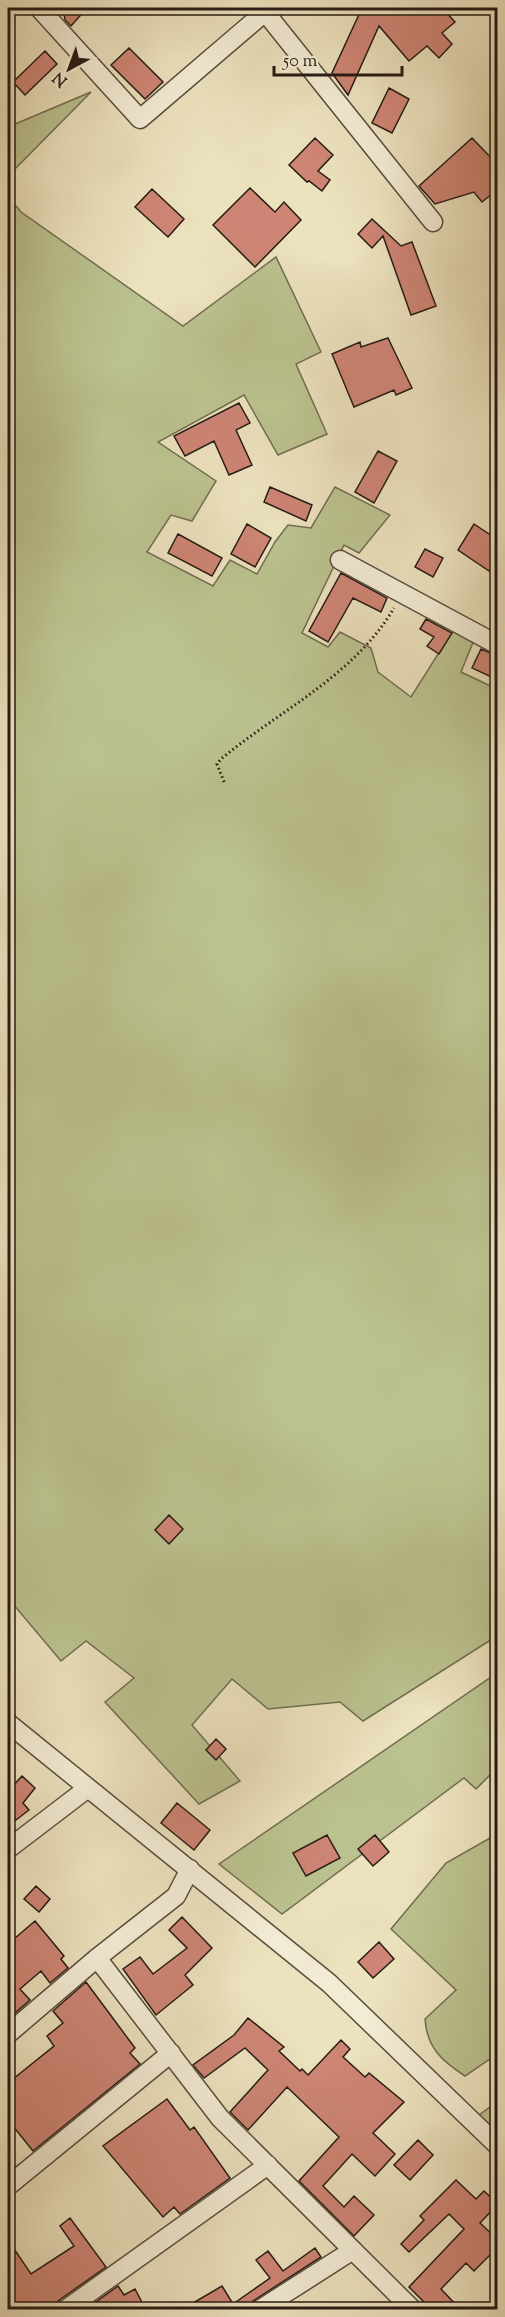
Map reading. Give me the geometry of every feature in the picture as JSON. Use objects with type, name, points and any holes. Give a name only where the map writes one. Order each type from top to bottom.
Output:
[{"type":"street","points":[[39,8],[140,119],[265,12],[433,222]]},
{"type":"street","points":[[340,560],[498,645]]},
{"type":"street","points":[[8,1723],[329,1983],[498,2146]]},
{"type":"street","points":[[8,1849],[88,1788]]},
{"type":"street","points":[[8,2034],[97,1958],[176,1896],[190,1869]]},
{"type":"street","points":[[97,1958],[220,2118],[413,2310]]},
{"type":"street","points":[[8,2186],[171,2053]]},
{"type":"street","points":[[65,2310],[268,2165]]},
{"type":"street","points":[[259,2310],[353,2250]]},
{"type":"path","points":[[224,782],[217,764],[221,759],[350,664],[376,637],[402,593]]},
{"type":"green space","points":[[91,92],[12,172],[10,199],[21,212],[183,326],[276,257],[321,352],[296,364],[327,434],[278,455],[244,395],[158,442],[216,481],[192,521],[171,515],[147,552],[213,586],[230,560],[257,574],[275,542],[288,525],[311,528],[335,487],[390,515],[359,553],[344,545],[302,633],[328,647],[340,632],[371,648],[378,672],[411,697],[455,627],[474,640],[461,672],[497,689],[497,1636],[363,1721],[340,1702],[268,1709],[232,1679],[192,1725],[240,1781],[199,1804],[105,1702],[134,1678],[86,1641],[61,1661],[8,1598],[8,127]]},
{"type":"green space","points":[[497,1673],[497,1768],[476,1789],[464,1778],[282,1914],[219,1864]]},
{"type":"green space","points":[[497,1834],[497,2054],[465,2076],[437,2053],[426,2029],[425,2019],[456,1990],[391,1929],[446,1863]]},
{"type":"green space","points":[[497,2102],[497,2133],[479,2115]]},
{"type":"building","points":[[63,8],[87,8],[71,26],[65,20]]},
{"type":"building","points":[[362,8],[442,8],[455,22],[442,33],[452,44],[439,58],[427,46],[409,61],[379,26],[348,95],[332,73]]},
{"type":"building","points":[[129,48],[163,82],[145,99],[111,65]]},
{"type":"building","points":[[45,51],[57,64],[25,95],[13,82]]},
{"type":"building","points":[[389,88],[409,99],[392,133],[372,123]]},
{"type":"building","points":[[315,138],[333,155],[318,171],[330,180],[322,191],[309,181],[307,182],[289,165]]},
{"type":"building","points":[[472,138],[498,165],[498,189],[482,202],[474,192],[435,204],[419,186]]},
{"type":"building","points":[[250,188],[275,212],[284,202],[301,220],[255,267],[213,225]]},
{"type":"building","points":[[152,189],[184,219],[168,237],[135,207]]},
{"type":"building","points":[[372,219],[401,246],[412,242],[436,306],[411,315],[383,236],[372,248],[358,234]]},
{"type":"building","points":[[388,338],[412,388],[396,395],[394,390],[354,407],[332,354],[360,342],[361,347]]},
{"type":"building","points":[[239,403],[250,423],[236,430],[252,465],[229,475],[214,441],[185,456],[174,436]]},
{"type":"building","points":[[378,451],[397,461],[374,503],[355,492]]},
{"type":"building","points":[[270,487],[312,505],[306,521],[264,502]]},
{"type":"building","points":[[247,524],[271,538],[255,567],[231,554]]},
{"type":"building","points":[[474,524],[498,540],[498,558],[489,571],[458,550]]},
{"type":"building","points":[[178,534],[222,558],[212,576],[168,553]]},
{"type":"building","points":[[425,549],[443,558],[433,577],[415,567]]},
{"type":"building","points":[[341,573],[387,598],[381,612],[353,598],[328,642],[309,631]]},
{"type":"building","points":[[426,619],[452,633],[439,654],[427,646],[434,637],[420,629]]},
{"type":"building","points":[[481,649],[498,656],[498,680],[472,668]]},
{"type":"building","points":[[169,1515],[183,1529],[169,1544],[155,1530]]},
{"type":"building","points":[[216,1739],[226,1749],[216,1760],[206,1750]]},
{"type":"building","points":[[22,1776],[35,1788],[23,1803],[29,1810],[16,1820],[8,1809],[8,1791]]},
{"type":"building","points":[[177,1803],[210,1830],[194,1850],[161,1823]]},
{"type":"building","points":[[327,1835],[340,1858],[306,1876],[293,1853]]},
{"type":"building","points":[[375,1835],[389,1852],[373,1866],[358,1849]]},
{"type":"building","points":[[36,1886],[50,1899],[39,1912],[24,1899]]},
{"type":"building","points":[[182,1917],[212,1948],[185,1975],[193,1985],[156,2015],[123,1969],[140,1957],[153,1974],[187,1948],[169,1930]]},
{"type":"building","points":[[35,1921],[64,1956],[61,1959],[68,1968],[50,1983],[41,1971],[20,1989],[30,2000],[8,2019],[8,1944]]},
{"type":"building","points":[[379,1942],[394,1959],[373,1978],[358,1962]]},
{"type":"building","points":[[86,1982],[135,2048],[130,2053],[140,2064],[33,2151],[8,2120],[8,2083],[54,2046],[47,2036],[63,2023],[53,2011]]},
{"type":"building","points":[[248,2018],[284,2047],[279,2051],[300,2071],[302,2069],[308,2075],[341,2040],[350,2049],[343,2057],[365,2077],[369,2073],[404,2102],[373,2133],[395,2154],[375,2176],[352,2154],[323,2186],[344,2207],[354,2196],[374,2215],[354,2236],[299,2181],[339,2137],[287,2087],[248,2130],[230,2112],[268,2070],[245,2048],[204,2078],[193,2065],[234,2035]]},
{"type":"building","points":[[167,2099],[190,2130],[194,2127],[230,2178],[180,2214],[174,2207],[163,2217],[103,2146]]},
{"type":"building","points":[[418,2140],[433,2155],[410,2180],[394,2165]]},
{"type":"building","points":[[456,2180],[476,2199],[484,2191],[498,2204],[480,2223],[498,2240],[498,2247],[474,2271],[466,2263],[441,2289],[461,2310],[432,2310],[409,2287],[464,2229],[449,2214],[409,2252],[401,2244],[424,2220],[420,2216]]},
{"type":"building","points":[[70,2218],[106,2267],[58,2301],[54,2310],[8,2310],[8,2240],[31,2274],[74,2246],[60,2226]]},
{"type":"building","points":[[315,2248],[321,2257],[253,2301],[248,2310],[181,2310],[222,2286],[233,2304],[270,2278],[256,2260],[268,2251],[283,2271]]},
{"type":"building","points":[[118,2286],[124,2295],[135,2289],[146,2310],[85,2310]]}]
